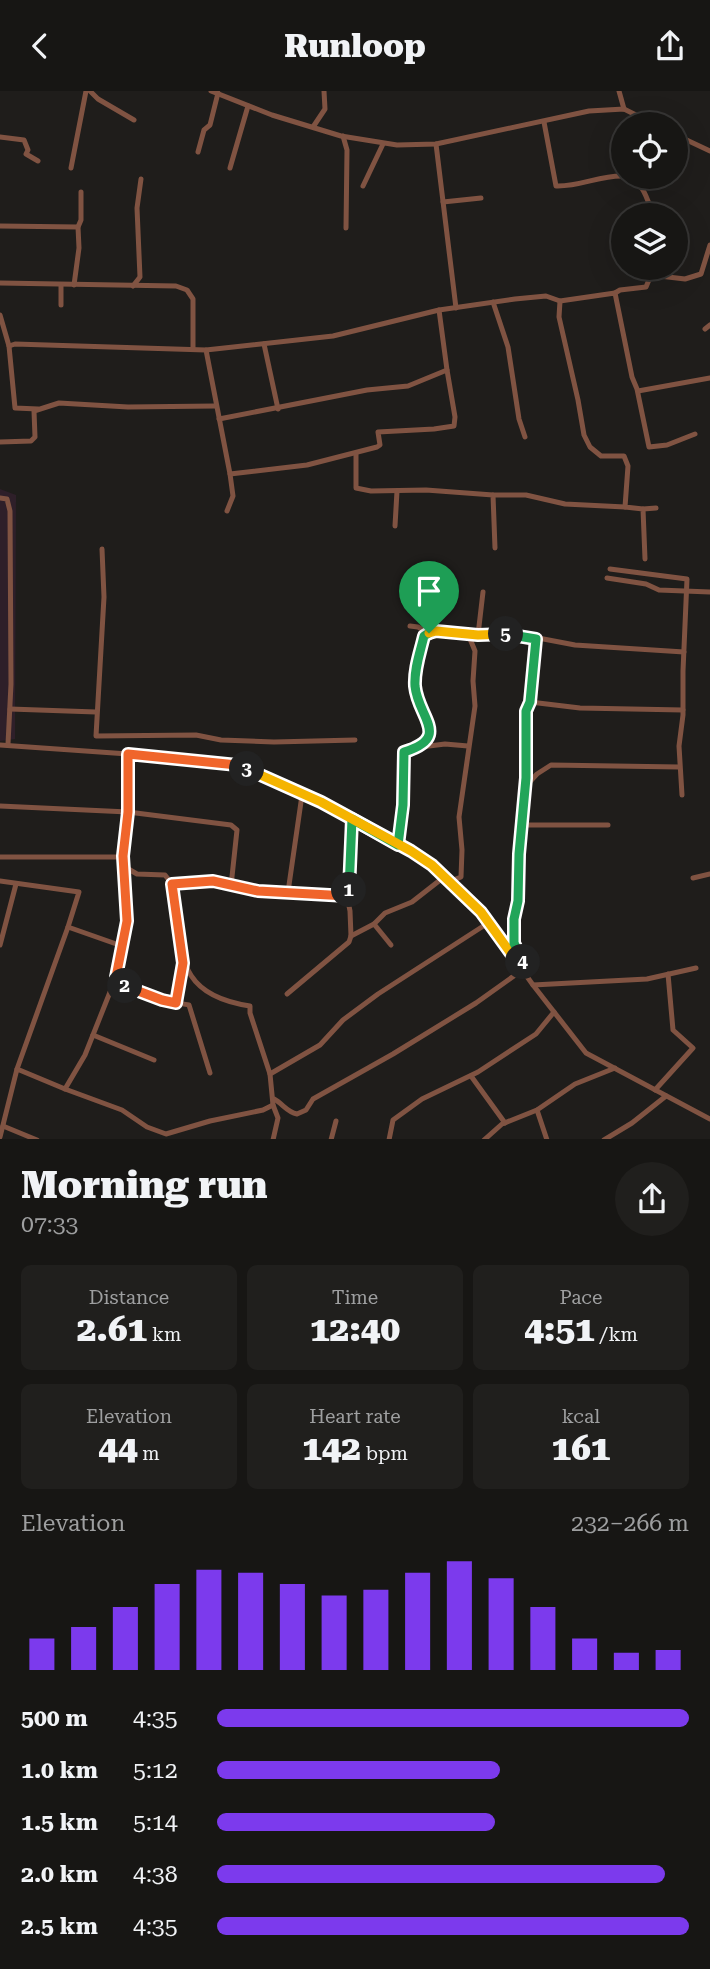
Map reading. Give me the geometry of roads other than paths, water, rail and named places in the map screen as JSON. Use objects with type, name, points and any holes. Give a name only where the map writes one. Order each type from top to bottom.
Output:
[{"type":"street","points":[[71,168],[88,91],[134,120]]},
{"type":"street","points":[[211,91],[313,127],[383,144],[436,144],[589,111],[624,109],[630,112]]},
{"type":"street","points":[[313,127],[325,109],[324,91]]},
{"type":"street","points":[[619,91],[624,109]]},
{"type":"street","points":[[198,152],[204,130],[210,125],[218,93]]},
{"type":"street","points":[[230,168],[248,106]]},
{"type":"street","points":[[544,122],[556,185],[603,180],[611,176]]},
{"type":"street","points":[[344,136],[347,150],[346,228]]},
{"type":"street","points":[[0,137],[24,140],[28,150],[26,154],[38,161]]},
{"type":"street","points":[[688,141],[710,151]]},
{"type":"street","points":[[363,186],[383,144]]},
{"type":"street","points":[[436,144],[456,308]]},
{"type":"street","points":[[132,286],[140,277],[137,208],[141,179]]},
{"type":"street","points":[[74,285],[79,249],[81,192]]},
{"type":"street","points":[[443,202],[481,198]]},
{"type":"street","points":[[0,226],[78,227]]},
{"type":"street","points":[[688,278],[701,274],[710,245]]},
{"type":"street","points":[[9,346],[15,344],[206,350],[333,336],[439,310],[494,302],[546,296],[560,301],[615,293],[646,287],[649,280]]},
{"type":"street","points":[[0,283],[176,286],[191,293],[193,299],[193,349]]},
{"type":"street","points":[[61,285],[61,305]]},
{"type":"street","points":[[615,293],[649,447],[667,445],[695,434]]},
{"type":"street","points":[[560,301],[559,317],[583,435],[590,447],[601,456],[624,456],[628,466],[625,507]]},
{"type":"street","points":[[494,302],[508,347],[519,419],[525,437]]},
{"type":"street","points":[[230,474],[307,465],[356,453],[379,446],[378,432],[454,426],[455,417],[439,310]]},
{"type":"street","points":[[0,315],[9,346],[15,408],[38,409],[60,403],[128,407],[215,406]]},
{"type":"street","points":[[264,344],[278,409]]},
{"type":"street","points":[[206,350],[233,496],[227,511]]},
{"type":"street","points":[[219,419],[367,390],[408,386],[447,370]]},
{"type":"street","points":[[638,391],[710,378]]},
{"type":"street","points":[[0,442],[31,442],[36,437],[33,414],[38,409]]},
{"type":"street","points":[[356,453],[356,488],[526,495],[565,504],[643,509],[656,507]]},
{"type":"street","points":[[395,526],[397,491]]},
{"type":"street","points":[[493,495],[495,548]]},
{"type":"street","points":[[0,498],[7,499],[10,511],[8,744]]},
{"type":"street","points":[[643,509],[645,559]]},
{"type":"street","points":[[102,549],[104,597],[96,736],[196,735],[221,740],[274,742],[355,740]]},
{"type":"street","points":[[610,569],[687,579],[683,710],[679,746],[682,795]]},
{"type":"street","points":[[607,578],[646,584],[659,590],[710,592]]},
{"type":"street","points":[[478,635],[483,592]]},
{"type":"street","points":[[410,626],[429,633]]},
{"type":"street","points":[[421,747],[429,736],[430,725],[421,709],[415,689],[415,671],[424,636],[429,633],[512,633],[575,645],[684,652]]},
{"type":"street","points":[[451,881],[461,877],[459,817],[475,706],[475,651],[468,634]]},
{"type":"street","points":[[273,1102],[282,1104],[289,1112],[297,1114],[306,1109],[313,1099],[393,1054],[525,968],[514,943],[514,919],[518,901],[525,787],[526,711],[530,702],[536,639]]},
{"type":"street","points":[[530,702],[580,708],[683,710]]},
{"type":"street","points":[[10,709],[96,712]]},
{"type":"street","points":[[398,845],[403,805],[404,752],[445,744],[468,745]]},
{"type":"street","points":[[0,745],[237,765],[352,819],[411,851],[451,881],[481,912],[586,1053],[710,1119]]},
{"type":"street","points":[[65,1089],[93,1035],[116,977],[127,921],[123,856],[128,812],[128,754]]},
{"type":"street","points":[[525,787],[537,774],[551,765],[679,767]]},
{"type":"street","points":[[288,893],[302,795]]},
{"type":"street","points":[[0,806],[128,812],[231,825],[237,829],[231,886]]},
{"type":"street","points":[[287,994],[349,942],[351,936],[347,896],[351,872],[352,819]]},
{"type":"street","points":[[522,824],[608,824]]},
{"type":"street","points":[[0,857],[123,856]]},
{"type":"street","points":[[125,867],[137,874],[165,875],[172,884],[183,963],[176,1003]]},
{"type":"street","points":[[693,878],[710,874]]},
{"type":"street","points":[[351,936],[374,924],[384,913],[412,902],[444,877]]},
{"type":"street","points":[[0,881],[79,893],[17,1069],[0,1137]]},
{"type":"street","points":[[172,884],[213,881],[258,891],[347,896]]},
{"type":"street","points":[[0,945],[16,884]]},
{"type":"street","points":[[270,1075],[320,1045],[343,1020],[378,994],[488,923]]},
{"type":"street","points":[[374,924],[391,945]]},
{"type":"street","points":[[68,927],[122,946]]},
{"type":"street","points":[[501,941],[514,943]]},
{"type":"street","points":[[183,963],[189,974],[211,994],[231,1003],[250,1006],[270,1075],[278,1118],[273,1139]]},
{"type":"street","points":[[533,985],[647,979],[696,968]]},
{"type":"street","points":[[655,1090],[693,1048],[673,1030],[668,974]]},
{"type":"street","points":[[116,977],[123,985]]},
{"type":"street","points":[[113,984],[123,985],[162,1000],[189,1005],[203,1042],[210,1073]]},
{"type":"street","points":[[389,1139],[393,1119],[422,1099],[471,1076],[536,1034],[554,1012]]},
{"type":"street","points":[[93,1035],[154,1060]]},
{"type":"street","points":[[484,1139],[505,1123],[537,1110],[575,1084],[615,1068]]},
{"type":"street","points":[[17,1069],[122,1110],[147,1127],[166,1134],[210,1121],[263,1111],[273,1102]]},
{"type":"street","points":[[471,1076],[505,1123]]},
{"type":"street","points":[[604,1139],[632,1123],[666,1096]]},
{"type":"street","points":[[537,1110],[547,1139]]},
{"type":"street","points":[[331,1139],[336,1121]]},
{"type":"street","points":[[3,1126],[37,1139]]}]
